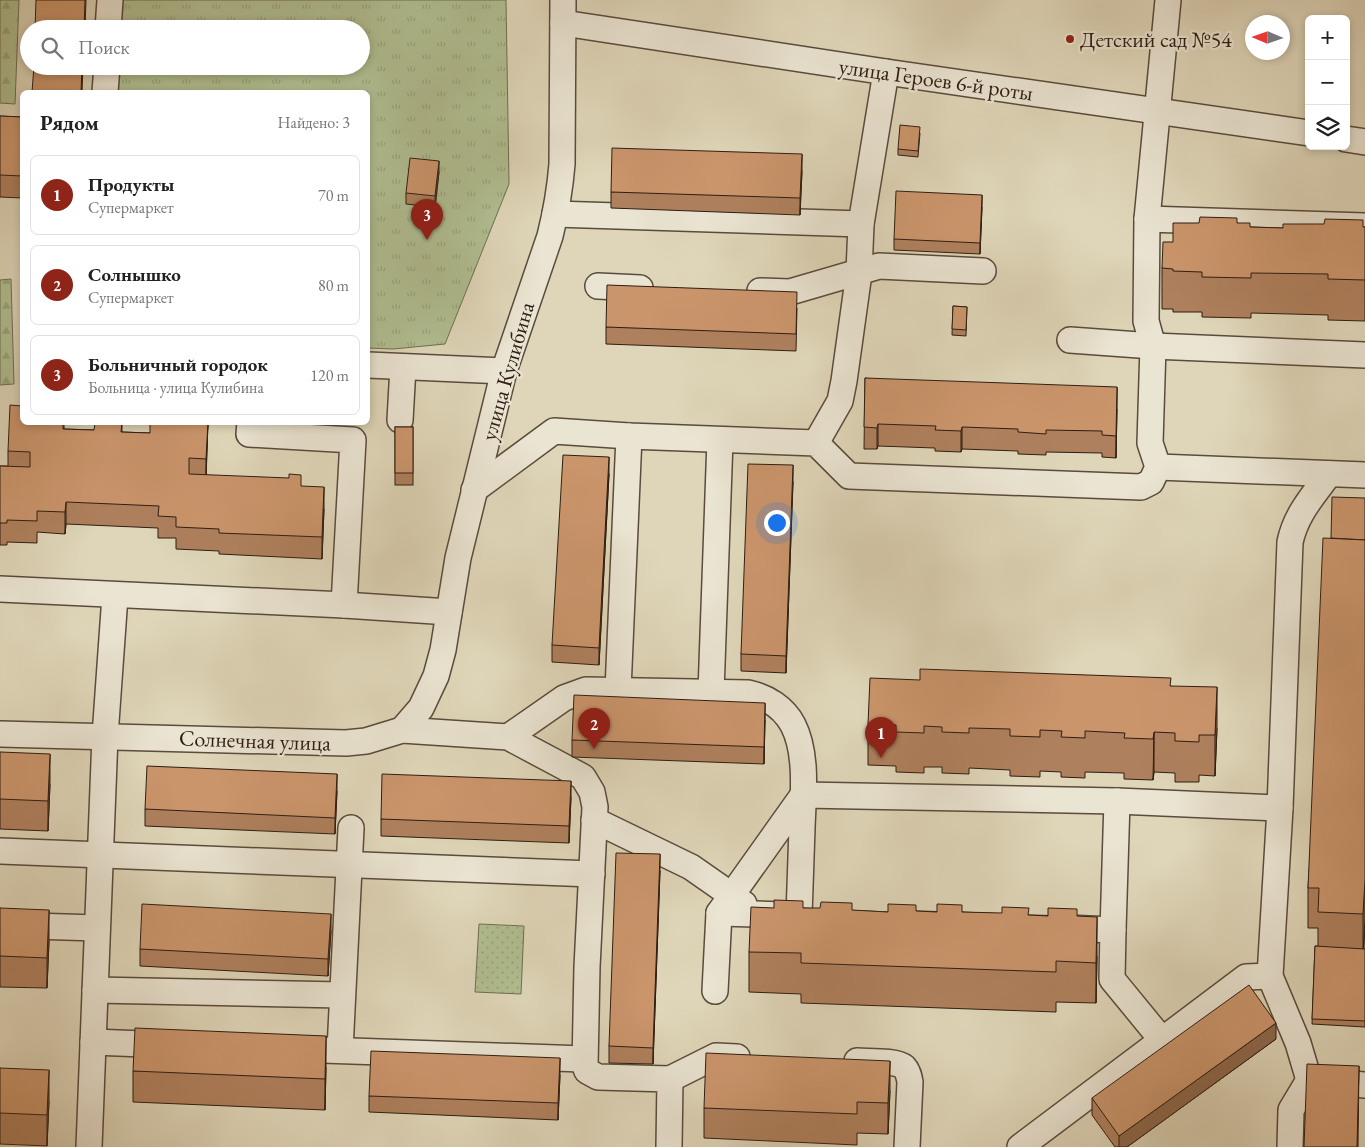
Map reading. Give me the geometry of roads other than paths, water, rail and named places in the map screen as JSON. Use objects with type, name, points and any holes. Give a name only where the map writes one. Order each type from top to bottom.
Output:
[{"type":"street","points":[[109,20],[110,0]]},
{"type":"street","points":[[474,490],[554,431],[816,444],[849,476],[1140,487],[1151,482],[1158,467],[1150,443],[1153,346],[1146,321],[1146,219],[1168,0]]},
{"type":"street","name":"улица Героев 6-й роты","points":[[563,11],[886,72],[1305,133]]},
{"type":"street","name":"улица Кулибина","points":[[402,730],[421,708],[436,676],[443,650],[458,558],[504,371],[550,236],[555,214],[562,164],[563,11]]},
{"type":"street","points":[[816,444],[840,401],[859,273],[861,224],[886,72]]},
{"type":"street","points":[[105,90],[106,75]]},
{"type":"street","points":[[1350,140],[1365,142]]},
{"type":"street","points":[[555,214],[861,224]]},
{"type":"street","points":[[1146,219],[1365,226]]},
{"type":"street","points":[[742,291],[790,292],[879,266],[983,271]]},
{"type":"street","points":[[598,286],[665,288]]},
{"type":"street","points":[[1070,340],[1153,346],[1365,355]]},
{"type":"street","points":[[370,365],[504,371]]},
{"type":"street","points":[[400,420],[403,367]]},
{"type":"street","points":[[250,425],[249,434],[352,440],[344,605]]},
{"type":"street","points":[[618,690],[629,436]]},
{"type":"street","points":[[711,692],[720,440]]},
{"type":"street","points":[[1158,467],[1365,475]]},
{"type":"street","points":[[1290,1147],[1291,1110],[1309,1080],[1298,1043],[1270,976],[1280,808],[1290,542],[1293,527],[1300,513],[1329,474]]},
{"type":"street","points":[[0,589],[115,596],[344,605],[449,612]]},
{"type":"street","points":[[89,1147],[105,736],[115,596]]},
{"type":"street","points":[[594,820],[691,867],[725,904],[758,914],[809,916],[800,749],[793,726],[784,712],[761,696],[748,693],[586,690],[564,698],[508,736],[583,777],[592,792],[595,806],[594,820],[584,1059],[587,1072],[598,1077],[670,1080],[716,1056],[756,1057]]},
{"type":"street","name":"Солнечная улица","points":[[0,734],[346,743],[366,741],[402,730],[508,736]]},
{"type":"street","points":[[803,795],[1117,802],[1280,808]]},
{"type":"street","points":[[715,990],[725,904],[803,795]]},
{"type":"street","points":[[1117,802],[1112,979],[1162,1040]]},
{"type":"street","points":[[340,1050],[351,828]]},
{"type":"street","points":[[0,850],[592,874]]},
{"type":"street","points":[[0,925],[98,928]]},
{"type":"street","points":[[1045,927],[1113,930]]},
{"type":"street","points":[[1020,1147],[1246,977],[1270,976]]},
{"type":"street","points":[[95,990],[342,995]]},
{"type":"street","points":[[93,1042],[192,1046]]},
{"type":"street","points":[[271,1048],[584,1059]]},
{"type":"street","points":[[835,1060],[894,1063],[903,1066],[908,1072],[910,1082],[907,1147]]},
{"type":"street","points":[[669,1147],[670,1080]]},
{"type":"street","points":[[1309,1080],[1365,1085]]},
{"type":"place","name":"Детский сад №54","points":[[1070,39]]},
{"type":"place","name":"Больничный городок","points":[[427,240]]},
{"type":"place","name":"Солнышко","points":[[594,749]]},
{"type":"place","name":"Продукты","points":[[881,758]]}]
